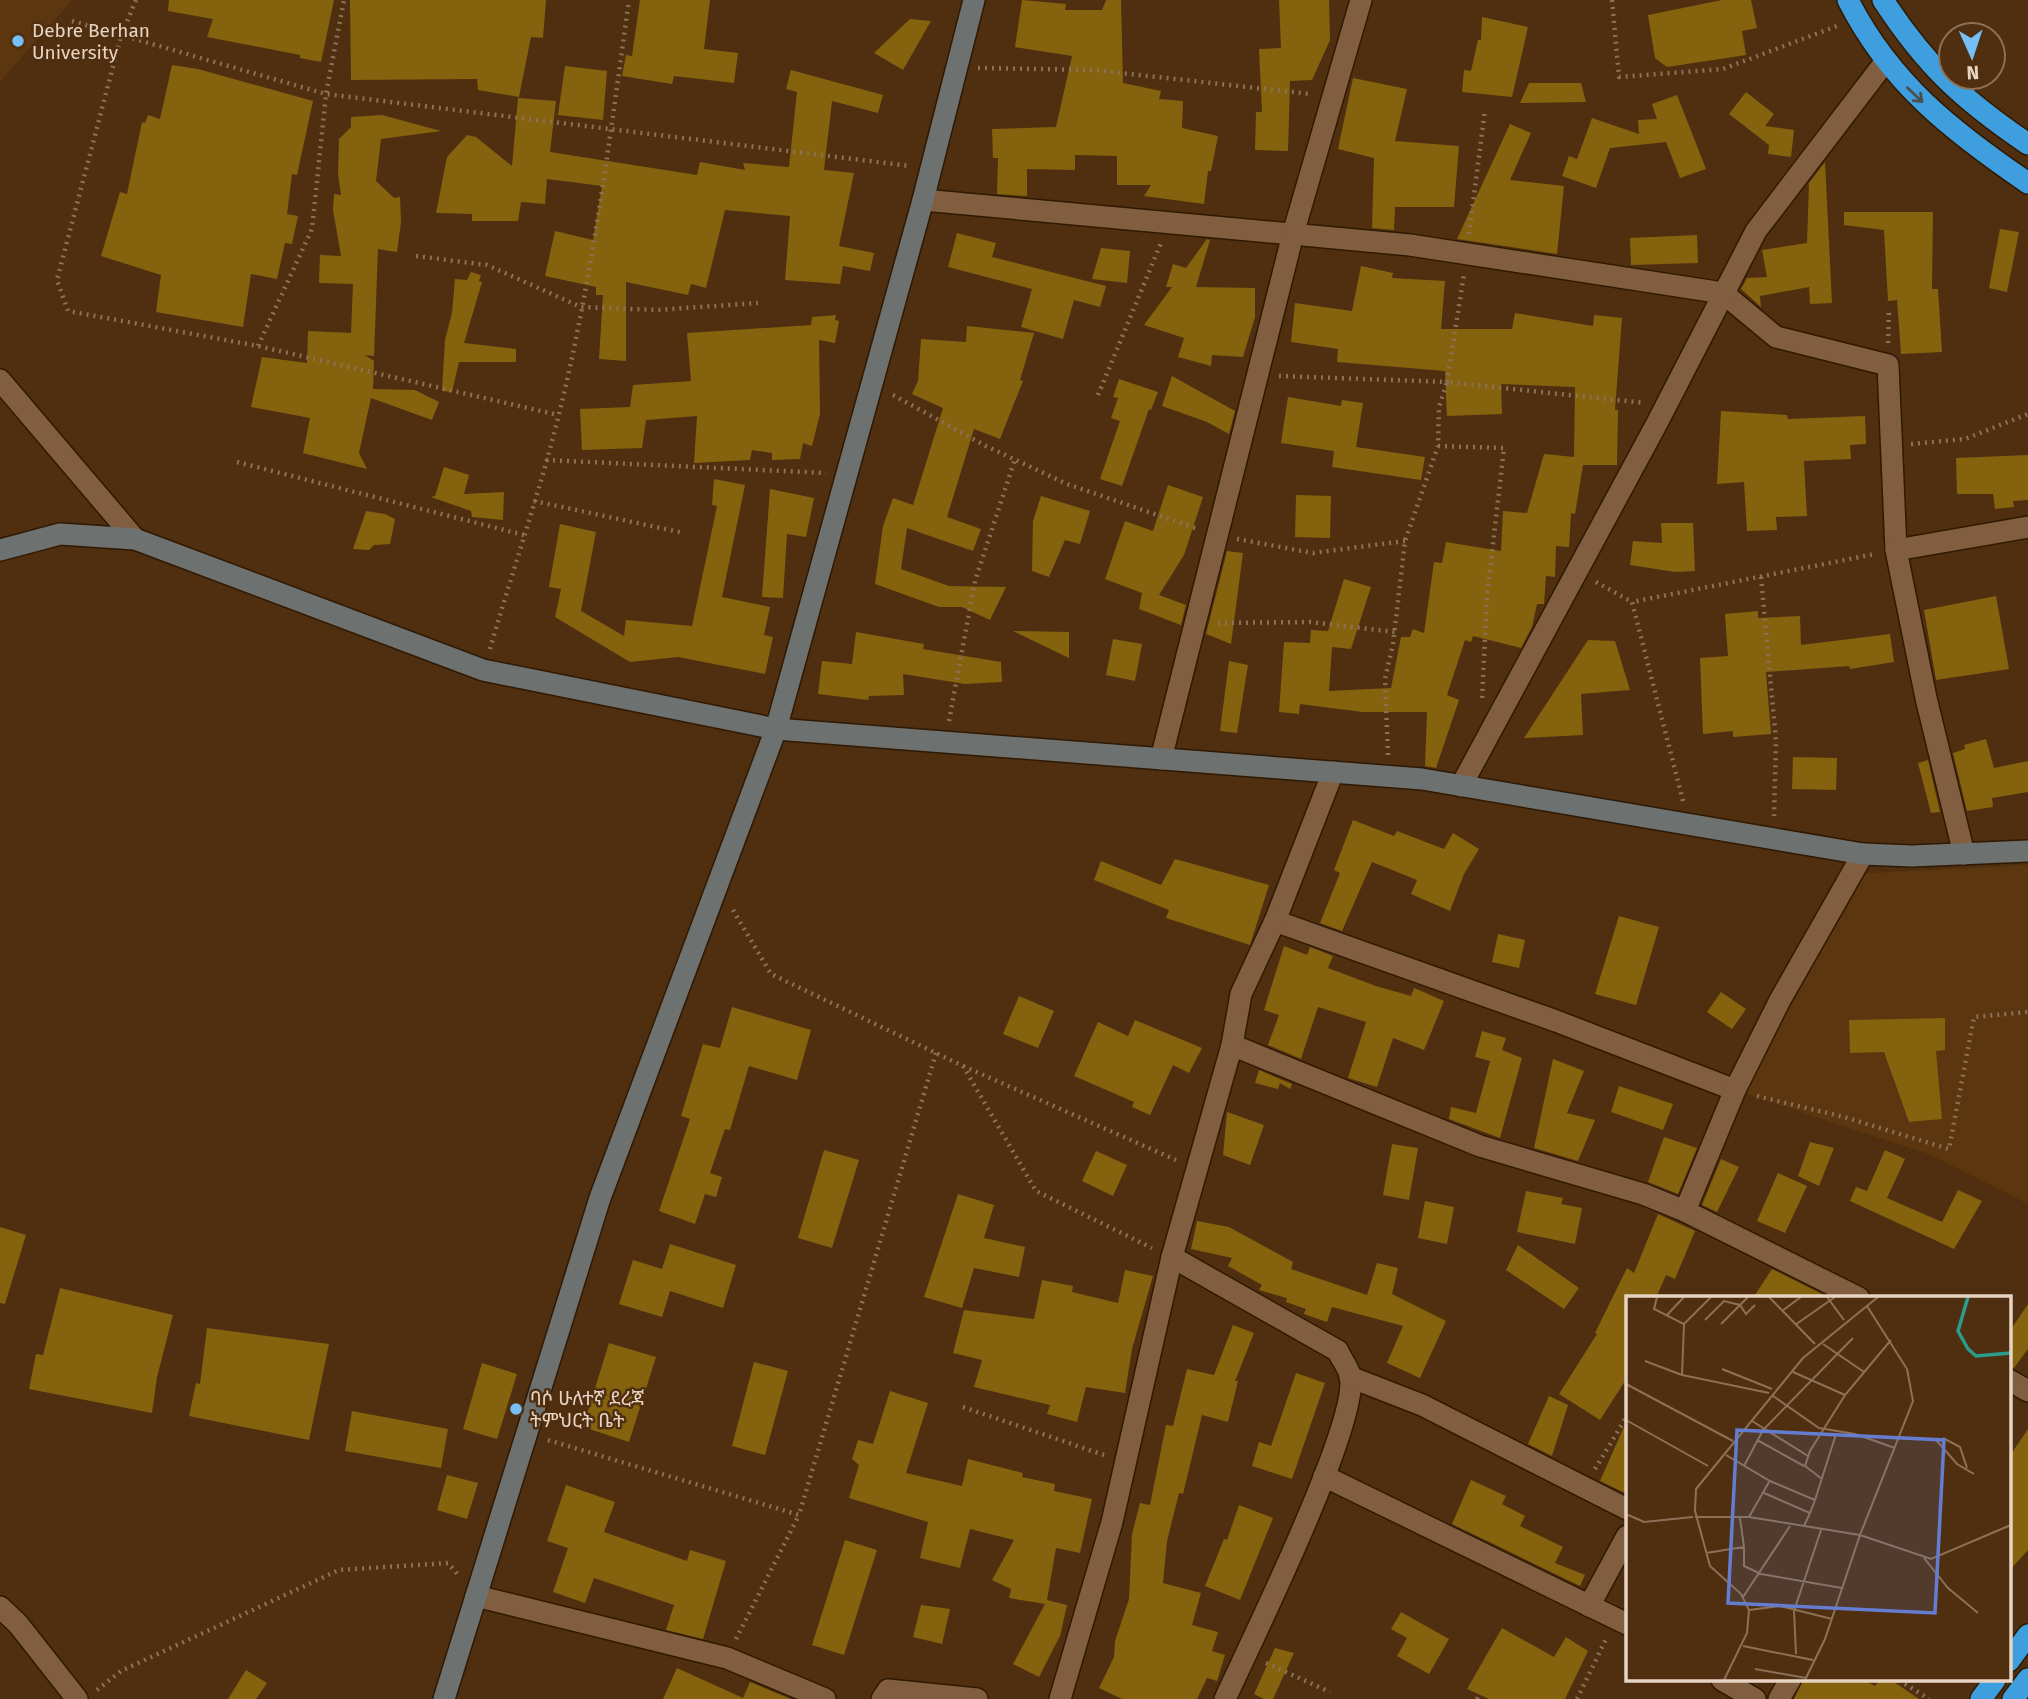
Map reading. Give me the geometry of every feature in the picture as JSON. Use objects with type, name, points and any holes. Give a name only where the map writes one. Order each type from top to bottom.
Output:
[{"type":"highway","points":[[1883,0],[1908,39],[1950,86],[2028,144]]},
{"type":"highway","points":[[1853,9],[1885,62],[1938,117],[2028,183]]},
{"type":"highway","points":[[2010,1660],[2028,1635]]},
{"type":"highway","points":[[2013,1699],[2028,1679]]},
{"type":"highway","points":[[1980,1699],[1993,1682]]},
{"type":"main road","points":[[444,1699],[600,1198],[776,729],[923,200],[974,0]]},
{"type":"main road","points":[[0,550],[60,534],[135,538],[484,670],[776,729],[1388,776],[1863,853],[1964,854],[2028,851]]},
{"type":"street","points":[[1161,759],[1293,234],[1360,0]]},
{"type":"street","points":[[1461,786],[1666,405],[1756,231],[1885,62]]},
{"type":"street","points":[[923,200],[1410,245],[1723,293],[1776,337],[1888,365],[1896,550],[1926,698],[1964,854]]},
{"type":"street","points":[[0,380],[135,538]]},
{"type":"street","points":[[1896,550],[2028,527]]},
{"type":"street","points":[[1060,1699],[1112,1522],[1172,1257],[1232,1045],[1241,994],[1275,921],[1333,772]]},
{"type":"street","points":[[1685,1211],[1735,1090],[1780,1000],[1863,853]]},
{"type":"street","points":[[1275,921],[1556,1021],[1735,1090]]},
{"type":"street","points":[[1232,1045],[1480,1146],[1643,1194],[1685,1211],[1855,1296]]},
{"type":"street","points":[[1172,1257],[1338,1351],[1350,1377],[1346,1411],[1324,1476],[1225,1699]]},
{"type":"street","points":[[1350,1377],[1422,1405],[1626,1508]]},
{"type":"street","points":[[2010,1381],[2028,1391]]},
{"type":"street","points":[[1324,1476],[1622,1621]]},
{"type":"street","points":[[1589,1606],[1626,1538]]},
{"type":"street","points":[[476,1596],[727,1658],[825,1699]]},
{"type":"street","points":[[0,1607],[85,1695]]},
{"type":"street","points":[[1725,1682],[1755,1699]]},
{"type":"street","points":[[1779,1699],[1789,1682]]},
{"type":"street","points":[[882,1699],[888,1690],[977,1699]]},
{"type":"path","points":[[136,0],[121,36],[57,281],[68,311],[258,346],[558,415]]},
{"type":"path","points":[[258,346],[312,229],[326,94],[344,0]]},
{"type":"path","points":[[484,670],[558,415],[581,307],[629,0]]},
{"type":"path","points":[[1612,0],[1619,77],[1723,69],[1853,9]]},
{"type":"path","points":[[72,21],[326,94],[611,127],[931,169]]},
{"type":"path","points":[[955,68],[1094,70],[1332,97]]},
{"type":"path","points":[[1388,776],[1385,679],[1395,632],[1405,541],[1438,446],[1439,407],[1447,382],[1485,110]]},
{"type":"path","points":[[1098,395],[1169,223]]},
{"type":"path","points":[[416,256],[487,265],[581,307],[657,310],[758,303]]},
{"type":"path","points":[[1888,365],[1889,310]]},
{"type":"path","points":[[1257,376],[1447,382],[1666,405]]},
{"type":"path","points":[[872,384],[1067,484],[1217,535],[1313,553],[1405,541]]},
{"type":"path","points":[[1891,446],[1965,439],[2028,414]]},
{"type":"path","points":[[1438,446],[1504,448],[1487,596],[1481,713]]},
{"type":"path","points":[[944,742],[975,581],[1015,459]]},
{"type":"path","points":[[546,460],[847,474]]},
{"type":"path","points":[[237,462],[524,535]]},
{"type":"path","points":[[534,501],[684,533]]},
{"type":"path","points":[[1577,571],[1632,602],[1896,550]]},
{"type":"path","points":[[1760,577],[1776,741],[1773,839]]},
{"type":"path","points":[[1632,602],[1688,824]]},
{"type":"path","points":[[1195,624],[1310,622],[1395,632]]},
{"type":"path","points":[[718,885],[771,974],[963,1066],[1197,1169]]},
{"type":"path","points":[[1735,1090],[1844,1117],[1949,1149],[1974,1017],[2028,1012]]},
{"type":"path","points":[[727,1658],[799,1515],[936,1053]]},
{"type":"path","points":[[963,1066],[1036,1191],[1172,1257]]},
{"type":"path","points":[[964,1407],[1125,1462]]},
{"type":"path","points":[[1584,1487],[1626,1418]]},
{"type":"path","points":[[527,1433],[799,1515]]},
{"type":"path","points":[[85,1695],[121,1671],[339,1570],[448,1563],[476,1596]]},
{"type":"path","points":[[1577,1699],[1622,1621]]},
{"type":"path","points":[[1246,1654],[1330,1692]]},
{"type":"path","points":[[1902,1682],[1929,1699]]},
{"type":"shaded area","name":"Debre Berhan University","points":[[0,0],[72,0],[0,82]]},
{"type":"shaded area","points":[[2028,865],[2028,1204],[1931,1155],[1735,1090],[1852,874]]},
{"type":"building","points":[[169,0],[334,0],[321,62],[300,58],[300,55],[207,37],[213,19],[168,11]]},
{"type":"building","points":[[350,0],[546,0],[543,38],[531,37],[519,97],[478,90],[477,79],[351,80]]},
{"type":"building","points":[[640,0],[710,0],[704,49],[738,53],[734,83],[674,76],[672,84],[622,76],[626,55],[632,56]]},
{"type":"building","points":[[1022,0],[1066,4],[1065,10],[1102,10],[1106,0],[1121,0],[1123,83],[1161,91],[1159,99],[1183,101],[1182,128],[1218,136],[1211,171],[1208,171],[1204,204],[1144,196],[1151,185],[1117,185],[1117,156],[1075,155],[1075,170],[1027,169],[1027,196],[997,194],[998,158],[993,158],[992,129],[1056,127],[1072,56],[1015,47]]},
{"type":"building","points":[[1279,0],[1329,0],[1330,40],[1312,80],[1290,81],[1288,151],[1255,150],[1256,112],[1262,112],[1259,49],[1281,48]]},
{"type":"building","points":[[1722,0],[1751,0],[1757,28],[1742,31],[1746,55],[1667,67],[1655,58],[1648,15]]},
{"type":"building","points":[[1482,17],[1528,27],[1512,97],[1462,92],[1464,70],[1471,71],[1478,40],[1481,40]]},
{"type":"building","points":[[910,19],[931,21],[903,70],[874,53]]},
{"type":"building","points":[[172,65],[198,69],[313,101],[297,175],[292,174],[287,214],[298,216],[292,244],[285,243],[277,279],[251,274],[243,327],[156,312],[161,275],[101,256],[120,192],[127,194],[142,122],[145,123],[148,115],[160,119]]},
{"type":"building","points":[[565,66],[607,71],[603,120],[558,115]]},
{"type":"building","points":[[791,70],[883,95],[878,113],[832,101],[824,170],[854,173],[839,246],[874,253],[870,271],[843,266],[840,284],[785,280],[790,216],[725,210],[706,288],[691,284],[688,295],[626,282],[626,361],[599,359],[603,295],[596,295],[596,287],[545,276],[555,231],[593,240],[602,186],[547,179],[545,204],[521,202],[518,221],[472,221],[472,214],[436,213],[447,157],[467,135],[476,137],[512,166],[518,98],[556,101],[550,152],[697,175],[700,162],[745,170],[743,163],[789,167],[797,92],[786,89]]},
{"type":"building","points":[[1353,78],[1407,89],[1395,141],[1459,146],[1454,207],[1395,207],[1394,230],[1372,228],[1374,158],[1338,149]]},
{"type":"building","points":[[1529,83],[1581,83],[1586,102],[1520,103]]},
{"type":"building","points":[[1746,92],[1774,114],[1765,126],[1794,130],[1791,157],[1768,154],[1769,145],[1729,114]]},
{"type":"building","points":[[1677,95],[1706,169],[1680,178],[1666,142],[1610,148],[1596,188],[1562,176],[1569,156],[1577,159],[1592,118],[1639,134],[1638,120],[1657,119],[1652,104]]},
{"type":"building","points":[[382,115],[441,131],[381,139],[376,181],[394,198],[400,197],[401,222],[397,252],[378,249],[374,356],[365,355],[374,361],[373,389],[415,390],[439,402],[432,420],[371,398],[359,453],[367,469],[303,453],[310,418],[251,407],[262,357],[307,363],[308,331],[351,333],[353,284],[319,283],[320,255],[341,256],[333,210],[334,194],[341,195],[338,174],[339,139],[351,127],[351,117]]},
{"type":"building","points":[[1510,124],[1531,133],[1510,180],[1564,186],[1557,254],[1457,239]]},
{"type":"building","points":[[1825,162],[1832,303],[1810,304],[1809,287],[1760,296],[1761,307],[1741,289],[1747,278],[1767,277],[1762,250],[1807,243],[1809,183]]},
{"type":"building","points":[[1844,212],[1933,212],[1932,289],[1938,289],[1942,352],[1901,354],[1897,300],[1888,301],[1884,230],[1844,225]]},
{"type":"building","points":[[2000,229],[2019,232],[2007,292],[1989,288]]},
{"type":"building","points":[[957,233],[996,243],[992,257],[1106,286],[1100,307],[1074,300],[1063,339],[1021,327],[1032,289],[948,267]]},
{"type":"building","points":[[1697,235],[1698,263],[1631,265],[1630,238]]},
{"type":"building","points":[[1207,239],[1210,240],[1196,287],[1255,288],[1255,317],[1243,357],[1212,355],[1211,366],[1178,357],[1184,338],[1144,325],[1172,287],[1166,287],[1173,264],[1186,268]]},
{"type":"building","points":[[1101,248],[1130,251],[1127,283],[1092,279]]},
{"type":"building","points":[[1361,266],[1393,273],[1392,278],[1445,281],[1441,329],[1512,329],[1515,313],[1593,326],[1594,315],[1622,318],[1615,410],[1618,410],[1617,465],[1583,465],[1575,514],[1571,513],[1569,547],[1556,546],[1555,577],[1546,576],[1544,604],[1537,604],[1532,627],[1521,648],[1473,636],[1471,642],[1465,640],[1447,695],[1459,700],[1436,768],[1425,766],[1427,712],[1362,712],[1300,704],[1299,714],[1279,712],[1284,642],[1310,643],[1311,630],[1328,631],[1344,579],[1371,587],[1351,649],[1332,647],[1329,691],[1391,688],[1401,637],[1410,637],[1413,629],[1424,633],[1434,562],[1442,563],[1446,542],[1501,551],[1503,511],[1527,513],[1544,454],[1574,457],[1575,387],[1501,384],[1502,414],[1447,416],[1445,371],[1337,362],[1338,349],[1291,342],[1295,303],[1352,311]]},
{"type":"building","points":[[471,272],[481,275],[479,281],[482,282],[464,343],[516,349],[516,362],[459,362],[452,392],[442,391],[445,340],[452,313],[455,279],[467,280]]},
{"type":"building","points":[[836,315],[835,320],[839,321],[835,343],[819,340],[820,414],[812,446],[803,443],[800,459],[772,460],[772,453],[752,450],[750,460],[694,463],[697,416],[646,420],[642,448],[582,450],[580,409],[630,407],[633,385],[691,381],[687,333],[811,325],[812,317]]},
{"type":"building","points":[[967,326],[1034,333],[1020,380],[1023,381],[1000,439],[974,429],[947,517],[981,529],[973,551],[907,528],[901,569],[949,586],[1006,587],[990,620],[962,607],[939,607],[875,584],[883,526],[893,498],[913,505],[943,408],[912,394],[918,381],[921,339],[966,342]]},
{"type":"building","points":[[1172,376],[1235,411],[1229,434],[1207,422],[1162,406]]},
{"type":"building","points":[[1119,379],[1158,392],[1151,410],[1149,409],[1122,486],[1100,479],[1120,421],[1111,418],[1118,398],[1113,397]]},
{"type":"building","points":[[1288,397],[1341,406],[1342,400],[1363,403],[1356,447],[1425,457],[1421,480],[1332,467],[1334,451],[1281,443]]},
{"type":"building","points":[[1721,411],[1787,415],[1788,419],[1865,416],[1866,444],[1850,445],[1851,459],[1804,461],[1807,516],[1776,517],[1777,530],[1747,531],[1744,482],[1717,484]]},
{"type":"building","points":[[2028,455],[2028,500],[2013,501],[2014,507],[1995,509],[1993,494],[1957,494],[1956,458]]},
{"type":"building","points":[[444,467],[469,475],[464,494],[504,492],[503,520],[472,517],[471,511],[431,497],[435,496]]},
{"type":"building","points":[[714,479],[745,485],[722,597],[770,607],[764,635],[773,637],[765,674],[678,657],[630,662],[555,617],[561,589],[549,587],[560,524],[596,532],[581,611],[624,636],[626,620],[692,626],[717,506],[712,505]]},
{"type":"building","points":[[1168,485],[1203,497],[1184,555],[1159,595],[1186,605],[1181,625],[1139,609],[1142,593],[1105,579],[1125,521],[1153,531]]},
{"type":"building","points":[[770,489],[814,498],[806,537],[787,534],[783,598],[762,597]]},
{"type":"building","points":[[1296,495],[1331,496],[1330,538],[1295,537]]},
{"type":"building","points":[[1041,496],[1090,511],[1080,544],[1065,540],[1049,577],[1032,571],[1033,521]]},
{"type":"building","points":[[366,511],[385,514],[395,519],[390,544],[374,545],[369,550],[353,549]]},
{"type":"building","points":[[1661,523],[1693,523],[1695,571],[1675,572],[1630,565],[1633,541],[1662,543]]},
{"type":"building","points":[[1227,551],[1243,553],[1231,644],[1206,634]]},
{"type":"building","points":[[1996,596],[2009,669],[1936,680],[1924,610]]},
{"type":"building","points":[[1758,611],[1758,618],[1800,616],[1801,645],[1890,634],[1894,662],[1850,669],[1849,666],[1766,672],[1771,734],[1733,737],[1733,731],[1703,734],[1700,658],[1728,656],[1725,614]]},
{"type":"building","points":[[1013,631],[1069,632],[1069,658]]},
{"type":"building","points":[[856,632],[924,644],[923,649],[1001,662],[1002,682],[965,684],[903,674],[904,695],[869,696],[868,700],[818,694],[822,661],[852,664]]},
{"type":"building","points":[[1113,639],[1142,644],[1135,681],[1106,675]]},
{"type":"building","points":[[1588,640],[1615,641],[1630,690],[1581,694],[1583,735],[1524,738]]},
{"type":"building","points":[[1229,661],[1248,665],[1237,733],[1220,731]]},
{"type":"building","points":[[1986,739],[1994,768],[2028,761],[2028,792],[1992,798],[1993,807],[1967,811],[1953,753],[1965,749],[1964,745]]},
{"type":"building","points":[[1793,757],[1837,758],[1836,790],[1792,789]]},
{"type":"building","points":[[1928,760],[1940,812],[1931,813],[1918,763]]},
{"type":"building","points":[[1353,820],[1394,836],[1397,831],[1444,849],[1453,833],[1479,849],[1464,874],[1450,911],[1411,894],[1417,880],[1372,862],[1342,931],[1320,923],[1340,873],[1334,870]]},
{"type":"building","points":[[1175,859],[1269,885],[1250,945],[1166,918],[1169,910],[1094,880],[1101,861],[1161,885]]},
{"type":"building","points":[[1619,916],[1659,927],[1636,1005],[1595,994]]},
{"type":"building","points":[[1498,934],[1525,940],[1519,968],[1492,962]]},
{"type":"building","points":[[1284,946],[1307,955],[1310,947],[1333,956],[1328,968],[1376,986],[1411,996],[1414,988],[1444,1001],[1424,1050],[1393,1038],[1377,1087],[1348,1078],[1366,1022],[1318,1007],[1301,1059],[1268,1045],[1279,1015],[1264,1010]]},
{"type":"building","points":[[1721,992],[1746,1009],[1732,1029],[1707,1012]]},
{"type":"building","points":[[1019,996],[1054,1011],[1038,1048],[1003,1034]]},
{"type":"building","points":[[732,1007],[811,1030],[797,1080],[749,1066],[730,1130],[725,1129],[710,1173],[722,1177],[716,1197],[705,1194],[695,1224],[659,1211],[690,1119],[681,1116],[703,1044],[720,1048]]},
{"type":"building","points":[[1945,1018],[1945,1050],[1936,1051],[1942,1119],[1909,1122],[1884,1052],[1850,1053],[1849,1020]]},
{"type":"building","points":[[1135,1020],[1202,1048],[1189,1073],[1173,1065],[1150,1115],[1132,1107],[1134,1102],[1074,1076],[1098,1022],[1128,1036]]},
{"type":"building","points":[[1482,1031],[1506,1038],[1502,1050],[1522,1058],[1500,1138],[1449,1119],[1451,1107],[1476,1113],[1490,1061],[1475,1057]]},
{"type":"building","points":[[1553,1059],[1584,1071],[1567,1113],[1595,1120],[1578,1161],[1534,1148]]},
{"type":"building","points":[[1259,1070],[1292,1084],[1290,1089],[1280,1083],[1278,1089],[1255,1083]]},
{"type":"building","points":[[1619,1086],[1673,1104],[1663,1130],[1611,1112]]},
{"type":"building","points":[[1227,1112],[1264,1125],[1250,1165],[1223,1155]]},
{"type":"building","points":[[1664,1137],[1697,1148],[1678,1194],[1648,1182]]},
{"type":"building","points":[[1810,1142],[1834,1148],[1819,1186],[1798,1176]]},
{"type":"building","points":[[1392,1144],[1418,1148],[1409,1200],[1383,1195]]},
{"type":"building","points":[[824,1150],[859,1160],[832,1248],[798,1238]]},
{"type":"building","points":[[1885,1150],[1905,1159],[1887,1198],[1942,1222],[1958,1190],[1982,1201],[1954,1249],[1850,1201],[1856,1187],[1867,1191]]},
{"type":"building","points":[[1096,1151],[1127,1165],[1113,1196],[1082,1181]]},
{"type":"building","points":[[1721,1159],[1739,1167],[1717,1212],[1702,1205]]},
{"type":"building","points":[[1778,1173],[1807,1186],[1785,1233],[1757,1221]]},
{"type":"building","points":[[1526,1191],[1563,1198],[1561,1204],[1582,1208],[1575,1244],[1517,1232]]},
{"type":"building","points":[[958,1194],[994,1205],[984,1238],[1025,1247],[1019,1277],[974,1268],[962,1308],[924,1297]]},
{"type":"building","points":[[1425,1201],[1454,1207],[1447,1244],[1418,1238]]},
{"type":"building","points":[[1658,1214],[1695,1231],[1675,1279],[1666,1275],[1657,1296],[1626,1296],[1626,1380],[1600,1420],[1559,1394],[1597,1334],[1595,1333],[1627,1268],[1634,1273]]},
{"type":"building","points":[[1197,1221],[1229,1227],[1293,1262],[1291,1269],[1367,1295],[1377,1263],[1398,1268],[1392,1294],[1446,1321],[1420,1378],[1387,1363],[1403,1326],[1332,1307],[1327,1322],[1304,1314],[1306,1309],[1286,1302],[1287,1298],[1259,1290],[1262,1285],[1228,1266],[1232,1258],[1191,1249]]},
{"type":"building","points":[[0,1227],[26,1235],[5,1304],[0,1303]]},
{"type":"building","points":[[670,1244],[736,1265],[723,1308],[670,1291],[662,1317],[619,1304],[633,1260],[662,1269]]},
{"type":"building","points":[[1518,1245],[1579,1288],[1564,1309],[1506,1270]]},
{"type":"building","points":[[1772,1269],[1826,1296],[1754,1296]]},
{"type":"building","points":[[1125,1270],[1153,1276],[1132,1349],[1125,1393],[1086,1387],[1077,1422],[1047,1414],[1050,1405],[974,1387],[982,1360],[953,1353],[964,1310],[1034,1319],[1042,1280],[1073,1286],[1072,1292],[1118,1303]]},
{"type":"building","points":[[60,1288],[173,1315],[157,1377],[152,1413],[29,1389],[36,1354],[43,1355]]},
{"type":"building","points":[[2028,1304],[2028,1349],[2014,1368],[2010,1367],[2010,1331]]},
{"type":"building","points":[[1233,1325],[1254,1333],[1235,1381],[1238,1381],[1228,1422],[1202,1415],[1183,1494],[1179,1493],[1167,1541],[1163,1583],[1201,1593],[1192,1625],[1218,1632],[1212,1651],[1225,1655],[1217,1681],[1207,1678],[1197,1699],[1122,1699],[1099,1688],[1114,1657],[1115,1641],[1129,1599],[1132,1534],[1140,1503],[1150,1505],[1166,1425],[1173,1426],[1187,1369],[1214,1375]]},
{"type":"building","points":[[207,1328],[329,1344],[309,1440],[189,1416],[196,1383],[200,1384]]},
{"type":"building","points":[[609,1343],[656,1357],[629,1442],[583,1427]]},
{"type":"building","points":[[754,1362],[788,1371],[765,1455],[732,1446]]},
{"type":"building","points":[[482,1363],[517,1374],[497,1439],[463,1429]]},
{"type":"building","points":[[1296,1373],[1325,1383],[1292,1479],[1252,1466],[1259,1442],[1271,1446]]},
{"type":"building","points":[[890,1391],[928,1403],[906,1473],[962,1486],[968,1459],[1023,1473],[1022,1477],[1055,1484],[1054,1491],[1092,1499],[1080,1553],[1056,1548],[1047,1600],[1067,1605],[1060,1636],[1039,1677],[1013,1664],[1045,1604],[1009,1598],[1011,1589],[992,1580],[1014,1540],[970,1529],[960,1568],[920,1558],[928,1522],[849,1498],[859,1465],[852,1459],[858,1440],[873,1444]]},
{"type":"building","points":[[1549,1396],[1568,1405],[1552,1456],[1528,1444]]},
{"type":"building","points":[[352,1411],[448,1429],[441,1468],[345,1451]]},
{"type":"building","points":[[1626,1422],[1626,1494],[1600,1481]]},
{"type":"building","points":[[2028,1429],[2028,1550],[2010,1570],[2010,1456]]},
{"type":"building","points":[[447,1475],[478,1483],[467,1519],[437,1510]]},
{"type":"building","points":[[1471,1480],[1506,1496],[1502,1504],[1525,1516],[1520,1526],[1563,1547],[1555,1563],[1585,1575],[1580,1586],[1452,1524]]},
{"type":"building","points":[[566,1485],[615,1502],[604,1532],[687,1561],[690,1550],[726,1561],[703,1639],[666,1630],[674,1605],[594,1578],[585,1603],[553,1592],[568,1548],[547,1541]]},
{"type":"building","points":[[1239,1505],[1273,1518],[1240,1600],[1205,1586],[1224,1539],[1227,1540]]},
{"type":"building","points":[[845,1540],[877,1550],[844,1655],[812,1645]]},
{"type":"building","points":[[921,1605],[950,1609],[942,1644],[913,1637]]},
{"type":"building","points":[[1401,1612],[1449,1639],[1429,1674],[1397,1656],[1407,1638],[1391,1629]]},
{"type":"building","points":[[1502,1628],[1554,1657],[1566,1637],[1588,1651],[1565,1699],[1489,1699],[1467,1689]]},
{"type":"building","points":[[1275,1648],[1294,1653],[1273,1699],[1264,1699],[1254,1694]]},
{"type":"building","points":[[677,1668],[743,1698],[750,1682],[791,1699],[663,1699]]},
{"type":"building","points":[[246,1670],[267,1683],[256,1699],[228,1699]]},
{"type":"building","points":[[1802,1682],[1868,1682],[1875,1686],[1878,1682],[1894,1682],[1919,1699],[1794,1699]]},
{"type":"place","name":"Debre Berhan University","points":[[18,41]]},
{"type":"place","name":"ባሶ ሁለተኛ ደረጃ ትምህርት ቤት","points":[[516,1409]]}]
